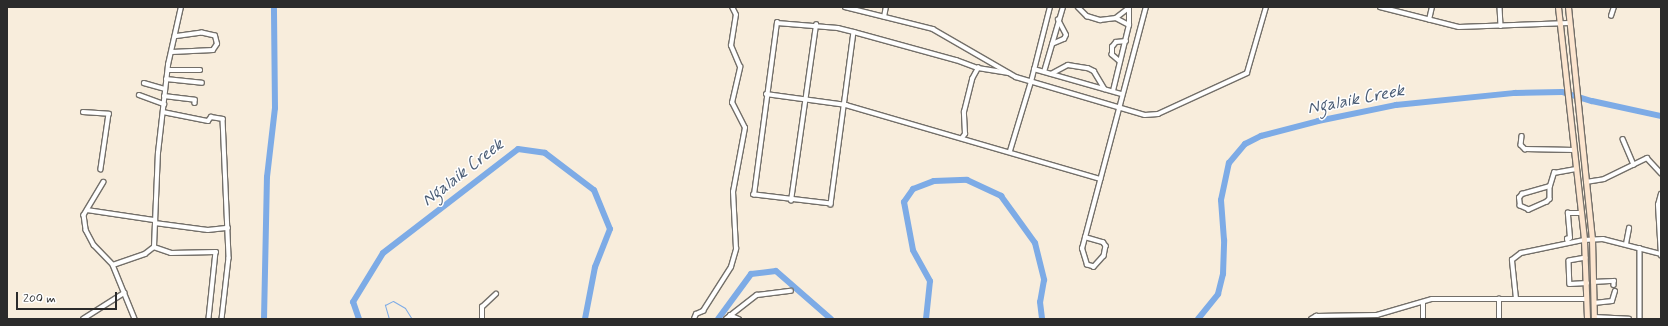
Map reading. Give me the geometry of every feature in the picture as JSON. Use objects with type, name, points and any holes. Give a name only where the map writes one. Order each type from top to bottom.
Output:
[{"type":"main road","points":[[1558,7],[1586,258],[1587,319]]},
{"type":"main road","points":[[1568,7],[1575,89],[1592,239],[1594,318]]},
{"type":"street","points":[[112,265],[146,254],[154,247],[154,198],[162,112],[166,79],[181,7]]},
{"type":"street","points":[[694,319],[696,314],[704,311],[731,267],[736,248],[733,192],[745,128],[732,103],[740,67],[731,46],[736,15],[732,7]]},
{"type":"street","points":[[847,7],[933,29],[1009,73],[1031,82],[1120,106],[1145,115],[1158,114],[1247,73],[1266,7]]},
{"type":"street","points":[[884,17],[886,7]]},
{"type":"street","points":[[1010,152],[1031,82],[1050,7]]},
{"type":"street","points":[[1044,72],[1062,7]]},
{"type":"street","points":[[1078,7],[1087,16],[1100,20],[1116,18],[1129,8]]},
{"type":"street","points":[[1085,237],[1103,242],[1106,246],[1104,256],[1094,267],[1087,265],[1082,252],[1085,237],[1146,7]]},
{"type":"street","points":[[1380,7],[1459,27],[1560,25],[1569,23]]},
{"type":"street","points":[[1429,20],[1432,7]]},
{"type":"street","points":[[1500,7],[1501,26]]},
{"type":"street","points":[[1611,16],[1614,7]]},
{"type":"street","points":[[1113,91],[1126,41],[1129,25],[1129,8]]},
{"type":"street","points":[[1116,18],[1129,25]]},
{"type":"street","points":[[1052,44],[1064,40],[1066,34],[1058,20]]},
{"type":"street","points":[[854,32],[846,105],[831,204],[791,201],[753,193],[776,24],[782,22],[816,25],[854,32],[978,68],[1009,73]]},
{"type":"street","points":[[791,201],[816,25]]},
{"type":"street","points":[[172,52],[213,50],[217,44],[215,36],[202,33],[175,37]]},
{"type":"street","points":[[1120,62],[1112,54],[1112,48],[1116,42],[1126,41]]},
{"type":"street","points":[[1051,74],[1068,65],[1088,68],[1094,71],[1105,89]]},
{"type":"street","points":[[962,138],[965,134],[964,112],[972,79],[978,68]]},
{"type":"street","points":[[1034,69],[1122,94]]},
{"type":"street","points":[[168,70],[200,70]]},
{"type":"street","points":[[166,79],[202,83]]},
{"type":"street","points":[[144,83],[165,89]]},
{"type":"street","points":[[766,94],[846,105],[1100,179]]},
{"type":"street","points":[[139,95],[164,104]]},
{"type":"street","points":[[164,96],[195,100],[195,103]]},
{"type":"street","points":[[83,112],[109,114],[101,169]]},
{"type":"street","points":[[162,112],[208,121],[211,117],[223,119],[229,258],[222,319]]},
{"type":"street","points":[[1522,136],[1521,145],[1525,149],[1574,150]]},
{"type":"street","points":[[1623,139],[1634,165]]},
{"type":"street","points":[[1586,182],[1604,179],[1647,158],[1661,173]]},
{"type":"street","points":[[1550,186],[1522,194],[1519,198],[1520,206],[1529,210],[1547,202],[1550,199],[1550,186],[1554,173],[1576,169]]},
{"type":"street","points":[[104,182],[87,210],[84,220],[86,230],[94,245],[112,265],[135,319]]},
{"type":"street","points":[[1516,299],[1513,257],[1568,243],[1592,239],[1626,244],[1661,255],[1658,209],[1661,194]]},
{"type":"street","points":[[87,210],[208,230],[228,228]]},
{"type":"street","points":[[1568,243],[1567,239],[1570,238],[1568,213],[1581,213]]},
{"type":"street","points":[[1626,244],[1629,228]]},
{"type":"street","points":[[154,247],[171,253],[216,252],[208,319]]},
{"type":"street","points":[[1640,248],[1640,319]]},
{"type":"street","points":[[1586,258],[1569,261],[1570,284],[1587,283]]},
{"type":"street","points":[[1593,282],[1614,281],[1614,285]]},
{"type":"street","points":[[726,319],[757,295],[791,291]]},
{"type":"street","points":[[1594,302],[1612,301],[1614,291]]},
{"type":"street","points":[[83,319],[124,293]]},
{"type":"street","points":[[482,319],[482,306],[496,294]]},
{"type":"street","points":[[1311,319],[1316,316],[1377,314],[1423,303],[1432,299],[1587,299]]},
{"type":"street","points":[[1499,299],[1499,319]]},
{"type":"street","points":[[1423,303],[1423,319]]},
{"type":"street","points":[[730,315],[738,319]]},
{"type":"street","points":[[1594,318],[1629,319]]},
{"type":"waterway","name":"Ngalaik Creek","points":[[264,319],[267,177],[275,108],[274,7]]},
{"type":"waterway","name":"Ngalaik Creek","points":[[1198,319],[1218,294],[1223,274],[1224,240],[1221,200],[1229,163],[1245,144],[1261,136],[1318,121],[1396,105],[1515,93],[1562,92],[1592,101],[1661,116]]},
{"type":"waterway","name":"Ngalaik Creek","points":[[359,319],[353,302],[383,253],[518,149],[545,153],[594,190],[610,229],[595,267],[585,319]]},
{"type":"waterway","name":"Ngalaik Creek","points":[[926,319],[930,281],[913,250],[904,202],[913,189],[934,181],[967,180],[1001,196],[1035,243],[1044,280],[1040,302],[1042,319]]},
{"type":"waterway","name":"Ngalaik Creek","points":[[718,319],[751,274],[776,271],[831,319]]},
{"type":"waterway","points":[[389,319],[385,305],[393,301],[405,308],[412,319]]}]
